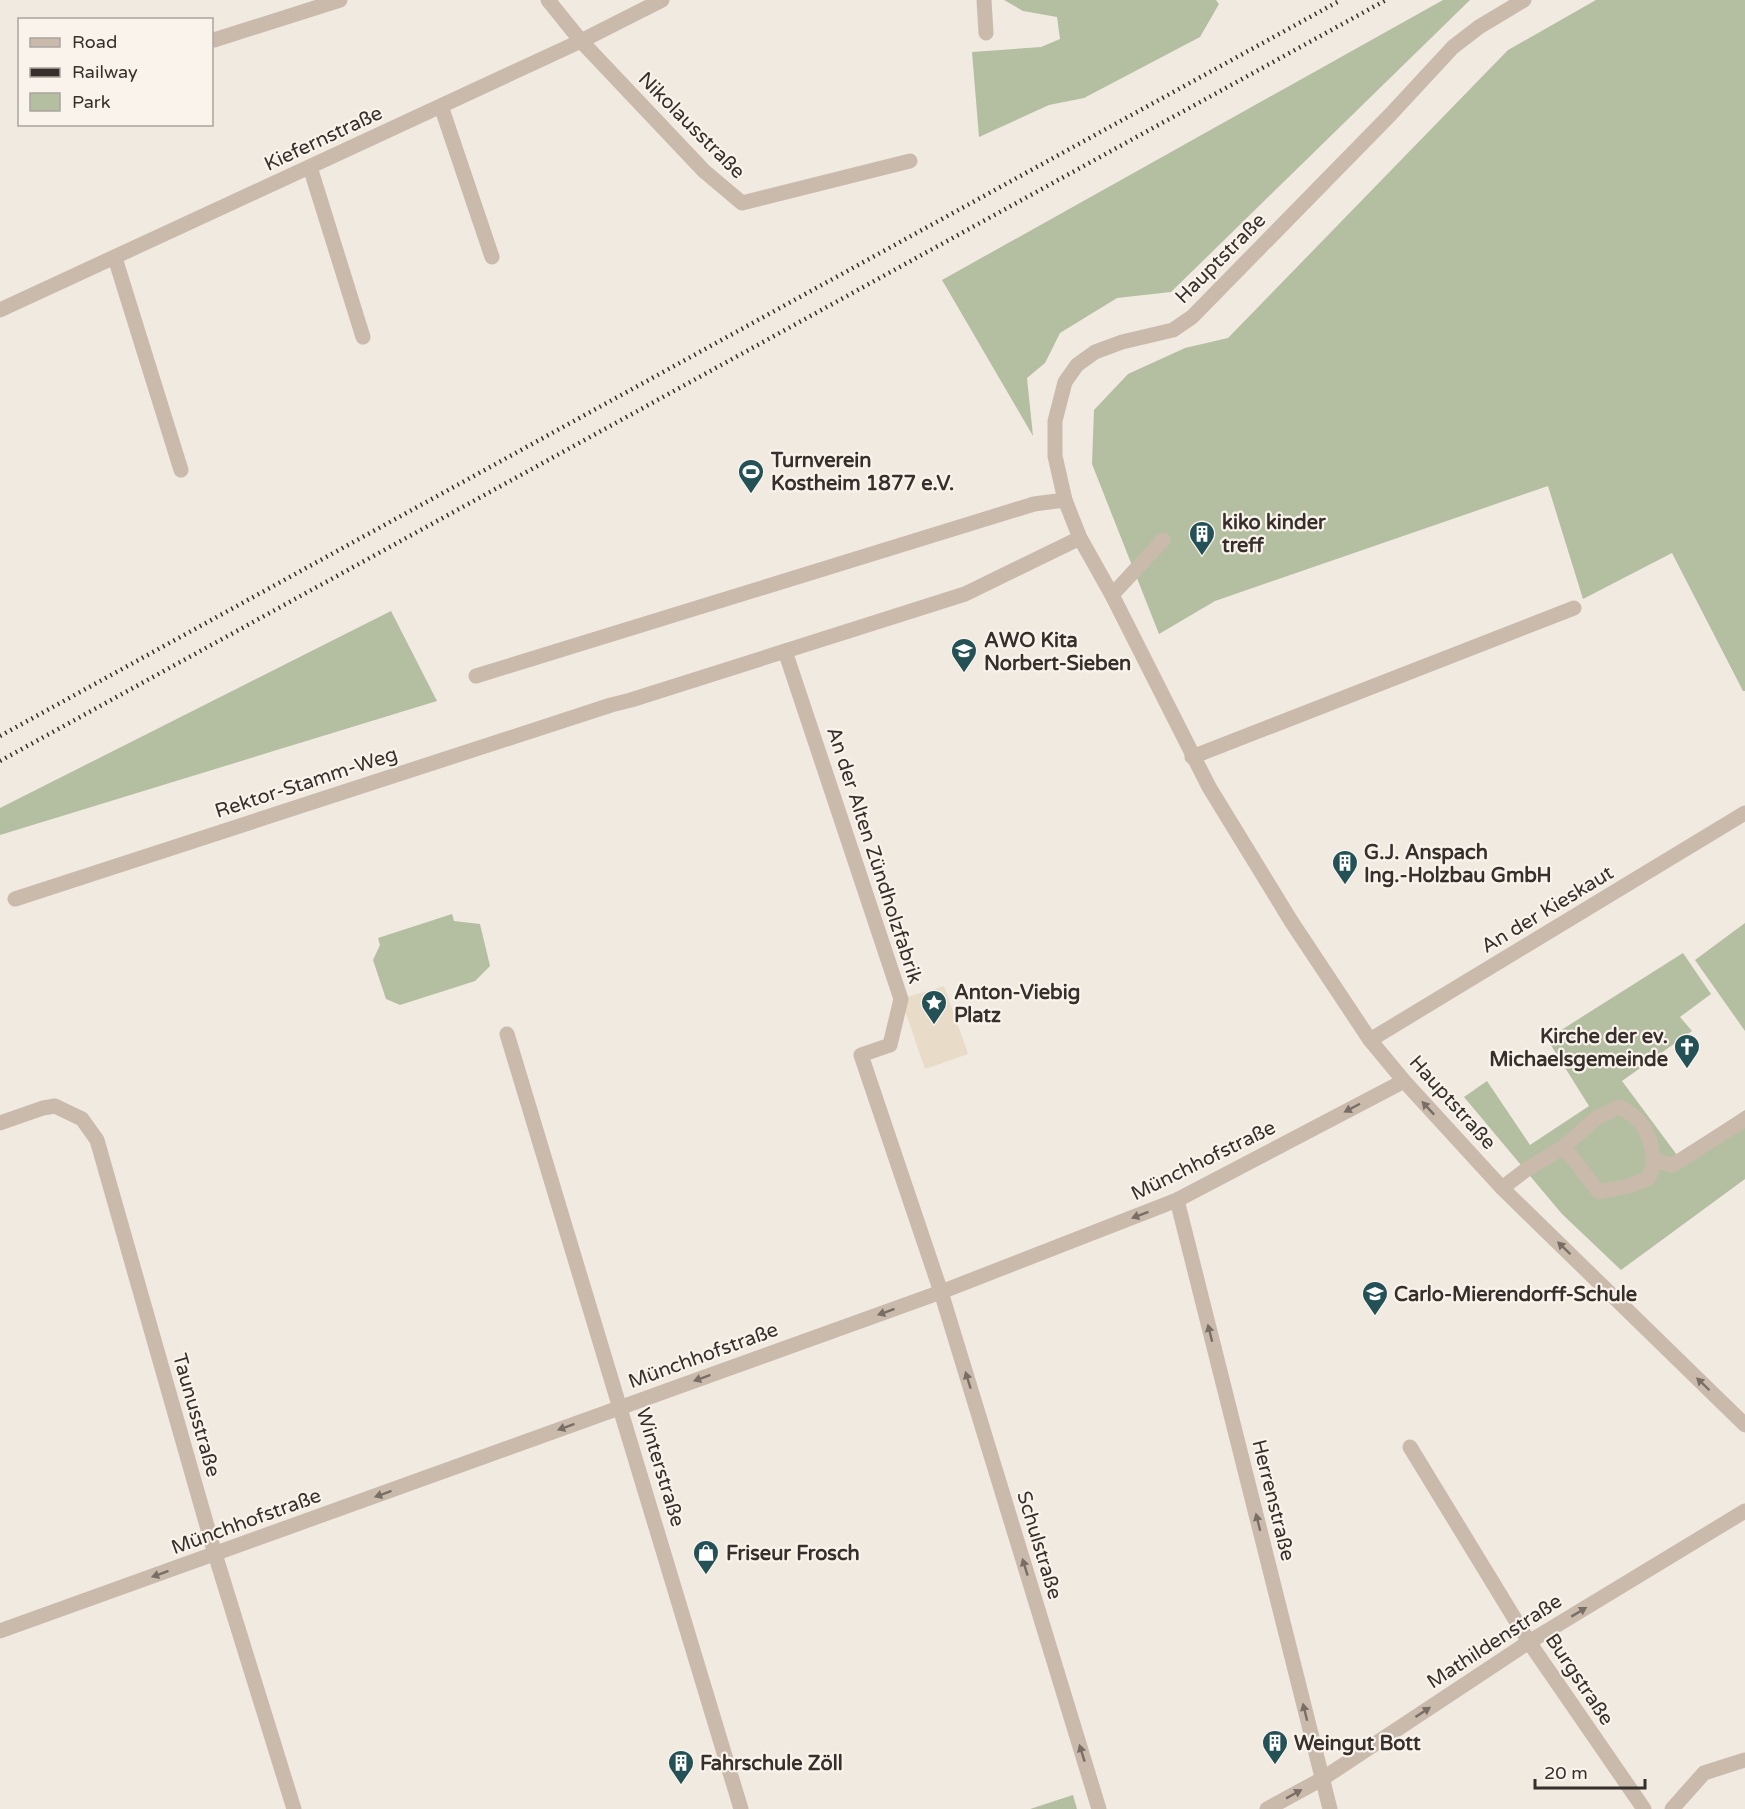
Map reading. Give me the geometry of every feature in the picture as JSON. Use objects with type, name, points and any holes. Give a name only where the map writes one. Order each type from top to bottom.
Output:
[{"type":"street","points":[[214,40],[340,0]]},
{"type":"street","name":"Nikolausstraße","points":[[548,0],[581,41],[704,171],[742,203],[909,161]]},
{"type":"street","name":"Kiefernstraße","points":[[0,310],[581,41],[662,0]]},
{"type":"street","points":[[984,0],[986,33]]},
{"type":"street","name":"Hauptstraße","points":[[1524,0],[1479,27],[1453,48],[1192,317],[1173,330],[1122,342],[1095,352],[1077,365],[1065,381],[1055,421],[1054,456],[1065,500],[1080,538],[1112,595],[1192,757],[1291,921],[1370,1040],[1404,1081],[1502,1188],[1745,1425]]},
{"type":"street","points":[[441,106],[492,257]]},
{"type":"street","points":[[310,167],[363,338]]},
{"type":"street","points":[[115,258],[181,470]]},
{"type":"street","points":[[476,676],[1034,504],[1065,500]]},
{"type":"street","name":"Rektor-Stamm-Weg","points":[[15,899],[611,705],[965,594],[1080,538]]},
{"type":"street","points":[[1112,595],[1162,540]]},
{"type":"street","points":[[1192,757],[1574,608]]},
{"type":"street","name":"An der Alten Zündholzfabrik","points":[[785,651],[901,999],[890,1045],[861,1054],[941,1292]]},
{"type":"street","name":"An der Kieskaut","points":[[1370,1040],[1745,813]]},
{"type":"street","name":"Winterstraße","points":[[507,1034],[741,1809]]},
{"type":"street","name":"Münchhofstraße","points":[[0,1631],[941,1292],[1177,1200],[1404,1081]]},
{"type":"street","name":"Taunusstraße","points":[[0,1123],[55,1106],[82,1119],[97,1140],[215,1554],[294,1809]]},
{"type":"street","points":[[1502,1188],[1527,1169],[1564,1147],[1596,1118],[1619,1107],[1634,1114],[1650,1138],[1654,1161],[1649,1178],[1629,1186],[1599,1192],[1564,1147]]},
{"type":"street","points":[[1654,1161],[1673,1164],[1745,1119]]},
{"type":"street","name":"Herrenstraße","points":[[1177,1200],[1330,1809]]},
{"type":"street","name":"Schulstraße","points":[[941,1292],[1099,1809]]},
{"type":"street","name":"Burgstraße","points":[[1410,1447],[1529,1642],[1644,1809]]},
{"type":"street","name":"Mathildenstraße","points":[[1267,1809],[1322,1779],[1529,1642],[1745,1511]]},
{"type":"street","points":[[1672,1809],[1704,1773],[1745,1760]]},
{"type":"green space","points":[[1004,0],[1216,0],[1219,4],[1200,37],[1084,98],[1049,105],[979,137],[972,52],[1041,47],[1060,39],[1057,17],[1023,11]]},
{"type":"green space","points":[[1443,0],[1470,0],[1171,292],[1117,298],[1060,333],[1045,363],[1027,378],[1033,436],[942,280]]},
{"type":"green space","points":[[1596,0],[1745,0],[1745,691],[1672,553],[1583,599],[1548,486],[1215,601],[1159,634],[1092,464],[1094,410],[1128,374],[1185,348],[1228,338],[1508,50]]},
{"type":"green space","points":[[391,611],[437,701],[0,835],[0,808]]},
{"type":"green space","points":[[452,914],[454,921],[480,924],[490,966],[475,981],[400,1005],[386,999],[373,960],[380,945],[378,938]]},
{"type":"green space","points":[[1745,923],[1745,1031],[1695,960]]},
{"type":"green space","points":[[1683,953],[1711,994],[1680,1017],[1692,1031],[1622,1081],[1677,1155],[1745,1110],[1745,1179],[1621,1270],[1562,1214],[1464,1097],[1487,1081],[1530,1145],[1589,1106],[1547,1039]]},
{"type":"green space","points":[[1073,1795],[1077,1809],[1030,1809]]},
{"type":"shaded area","name":"Anton-Viebig Platz","points":[[944,986],[968,1054],[925,1069],[901,999]]},
{"type":"railway","points":[[0,736],[1341,0]]},
{"type":"railway","points":[[0,761],[1386,0]]},
{"type":"place","name":"Turnverein Kostheim 1877 e.V.","points":[[751,495]]},
{"type":"place","name":"kiko kinder treff","points":[[1202,557]]},
{"type":"place","name":"AWO Kita Norbert-Sieben","points":[[964,674]]},
{"type":"place","name":"G.J. Anspach Ing.-Holzbau GmbH","points":[[1345,886]]},
{"type":"place","name":"Anton-Viebig Platz","points":[[934,1026]]},
{"type":"place","name":"Kirche der ev. Michaelsgemeinde","points":[[1687,1070]]},
{"type":"place","name":"Carlo-Mierendorff-Schule","points":[[1375,1317]]},
{"type":"place","name":"Friseur Frosch","points":[[706,1576]]},
{"type":"place","name":"Weingut Bott","points":[[1275,1766]]},
{"type":"place","name":"Fahrschule Zöll","points":[[681,1786]]}]
